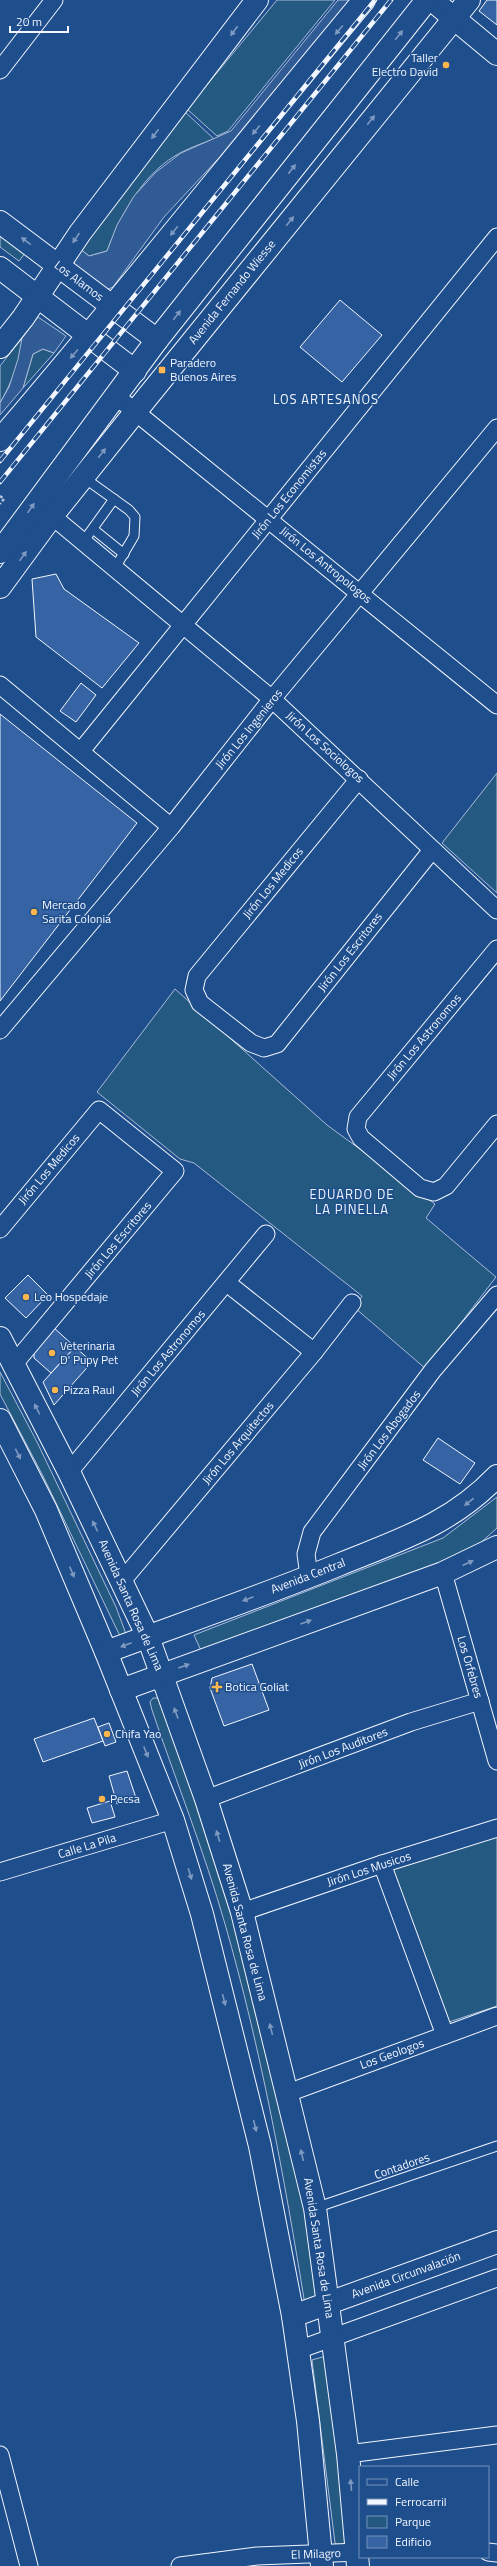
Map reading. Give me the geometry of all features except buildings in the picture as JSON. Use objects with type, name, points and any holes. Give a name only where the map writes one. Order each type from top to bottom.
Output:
[{"type":"main road","points":[[0,347],[38,296],[80,233],[257,0]]},
{"type":"main road","points":[[0,440],[114,307],[223,169],[364,0]]},
{"type":"main road","points":[[0,552],[117,397],[157,340],[427,0]]},
{"type":"main road","points":[[432,0],[497,54]]},
{"type":"main road","name":"Avenida Fernando Wiesse","points":[[0,587],[52,516],[83,477],[469,0]]},
{"type":"main road","name":"Los Alamos","points":[[0,222],[157,340]]},
{"type":"main road","points":[[0,268],[135,371]]},
{"type":"main road","name":"Avenida Santa Rosa de Lima","points":[[0,1338],[69,1472],[148,1637],[206,1799],[242,1912],[288,2093],[315,2208],[334,2339],[348,2454],[358,2557]]},
{"type":"main road","points":[[0,1420],[46,1510],[106,1652],[173,1820],[202,1914],[260,2146],[293,2316],[308,2421],[322,2560]]},
{"type":"main road","name":"Avenida Central","points":[[106,1652],[309,1576],[432,1525],[456,1513],[497,1476]]},
{"type":"main road","points":[[121,1690],[161,1673],[444,1573],[497,1547]]},
{"type":"main road","name":"Avenida Circunvalación","points":[[293,2316],[497,2242]]},
{"type":"street","points":[[0,70],[54,0]]},
{"type":"street","name":"Jirón Los Economistas","points":[[81,751],[497,237]]},
{"type":"street","name":"Jirón Los Antropologos","points":[[117,397],[497,705]]},
{"type":"street","name":"Jirón Los Ingenieros","points":[[0,1030],[172,827],[272,699],[361,594],[497,428]]},
{"type":"street","name":"Jirón Los Sociologos","points":[[52,516],[88,536],[120,561],[184,624],[272,699],[359,778],[432,850],[497,910]]},
{"type":"street","points":[[0,685],[172,827]]},
{"type":"street","name":"Jirón Los Medicos","points":[[264,1048],[251,1043],[200,1002],[194,990],[197,976],[359,778]]},
{"type":"street","name":"Jirón Los Escritores","points":[[264,1048],[277,1044],[432,850]]},
{"type":"street","name":"Jirón Los Astronomos","points":[[497,949],[358,1117],[356,1128],[361,1138],[420,1188],[434,1192],[446,1186],[497,1124]]},
{"type":"street","name":"Jirón Los Medicos","points":[[0,1229],[98,1110],[175,1171]]},
{"type":"street","name":"Jirón Los Escritores","points":[[14,1364],[175,1171]]},
{"type":"street","name":"Jirón Los Astronomos","points":[[69,1472],[227,1283],[266,1234]]},
{"type":"street","points":[[227,1283],[314,1352]]},
{"type":"street","name":"Jirón Los Abogados","points":[[309,1576],[306,1554],[312,1532],[434,1370],[497,1295]]},
{"type":"street","name":"Jirón Los Arquitectos","points":[[122,1581],[314,1352],[352,1303]]},
{"type":"street","name":"Los Orfebres","points":[[444,1573],[497,1761]]},
{"type":"street","name":"Jirón Los Auditores","points":[[206,1799],[411,1722],[480,1701]]},
{"type":"street","name":"Calle La Pila","points":[[0,1872],[173,1820]]},
{"type":"street","name":"Jirón Los Musicos","points":[[242,1912],[382,1864],[497,1828]]},
{"type":"street","points":[[382,1864],[445,2035]]},
{"type":"street","name":"Los Geologos","points":[[288,2093],[497,2016]]},
{"type":"street","points":[[298,2350],[334,2339],[497,2278]]},
{"type":"street","points":[[348,2454],[496,2434]]},
{"type":"street","points":[[0,2455],[29,2566]]},
{"type":"street","name":"El Milagro","points":[[180,2566],[257,2556],[322,2560],[358,2557]]},
{"type":"lane","points":[[83,477],[114,499],[135,517],[134,536],[120,561]]},
{"type":"lane","points":[[88,536],[114,499]]},
{"type":"lane","name":"Contadores","points":[[315,2208],[497,2146]]},
{"type":"path","points":[[0,496],[4,499],[0,504]]},
{"type":"green space","points":[[277,0],[335,0],[228,131],[217,136],[187,109]]},
{"type":"green space","points":[[183,110],[214,139],[182,152],[168,160],[156,170],[145,182],[127,208],[107,251],[89,256],[79,248]]},
{"type":"green space","points":[[0,231],[27,251],[19,261],[0,247]]},
{"type":"green space","points":[[22,338],[22,346],[18,363],[0,403],[0,366]]},
{"type":"green space","points":[[43,349],[54,353],[23,388],[33,354]]},
{"type":"green space","points":[[497,773],[497,893],[442,843]]},
{"type":"green space","points":[[175,989],[327,1125],[435,1204],[426,1218],[496,1277],[426,1369],[355,1308],[362,1296],[194,1163],[180,1159],[97,1092]]},
{"type":"green space","points":[[0,1372],[37,1442],[116,1607],[126,1634],[120,1636],[43,1476],[0,1394]]},
{"type":"green space","points":[[497,1497],[497,1528],[477,1546],[436,1567],[203,1655],[194,1635],[443,1538]]},
{"type":"green space","points":[[153,1698],[160,1698],[215,1845],[289,2122],[322,2299],[305,2305],[271,2113],[250,2018],[217,1897],[152,1710],[150,1702]]},
{"type":"green space","points":[[497,1831],[497,2006],[449,2022],[392,1867]]},
{"type":"green space","points":[[329,2355],[347,2542],[340,2546],[335,2543],[312,2360]]},
{"type":"shaded area","points":[[338,0],[355,0],[256,123],[218,159],[164,217],[113,287],[106,290],[74,265],[74,258],[79,248],[89,256],[107,251],[117,225],[134,196],[156,172],[181,153],[231,131]]},
{"type":"shaded area","points":[[38,317],[66,336],[54,353],[43,349],[33,354],[23,388],[0,415],[0,403],[9,387],[18,359],[22,338]]},
{"type":"railway","points":[[0,461],[375,0]]},
{"type":"railway","points":[[0,482],[391,0]]},
{"type":"place","name":"Taller Electro David","points":[[446,65]]},
{"type":"place","name":"Paradero Buenos Aires","points":[[162,370]]},
{"type":"place","name":"Mercado Sarita Colonia","points":[[34,912]]},
{"type":"place","name":"Leo Hospedaje","points":[[26,1297]]},
{"type":"place","name":"Veterinaria D' Pupy Pet","points":[[52,1353]]},
{"type":"place","name":"Pizza Raul","points":[[55,1390]]},
{"type":"place","name":"Botica Goliat","points":[[217,1687]]},
{"type":"place","name":"Chifa Yao","points":[[107,1734]]},
{"type":"place","name":"Pecsa","points":[[102,1799]]},
{"type":"district","name":"LOS ARTESANOS","points":[[326,399]]},
{"type":"district","name":"EDUARDO DE LA PINELLA","points":[[352,1202]]}]
